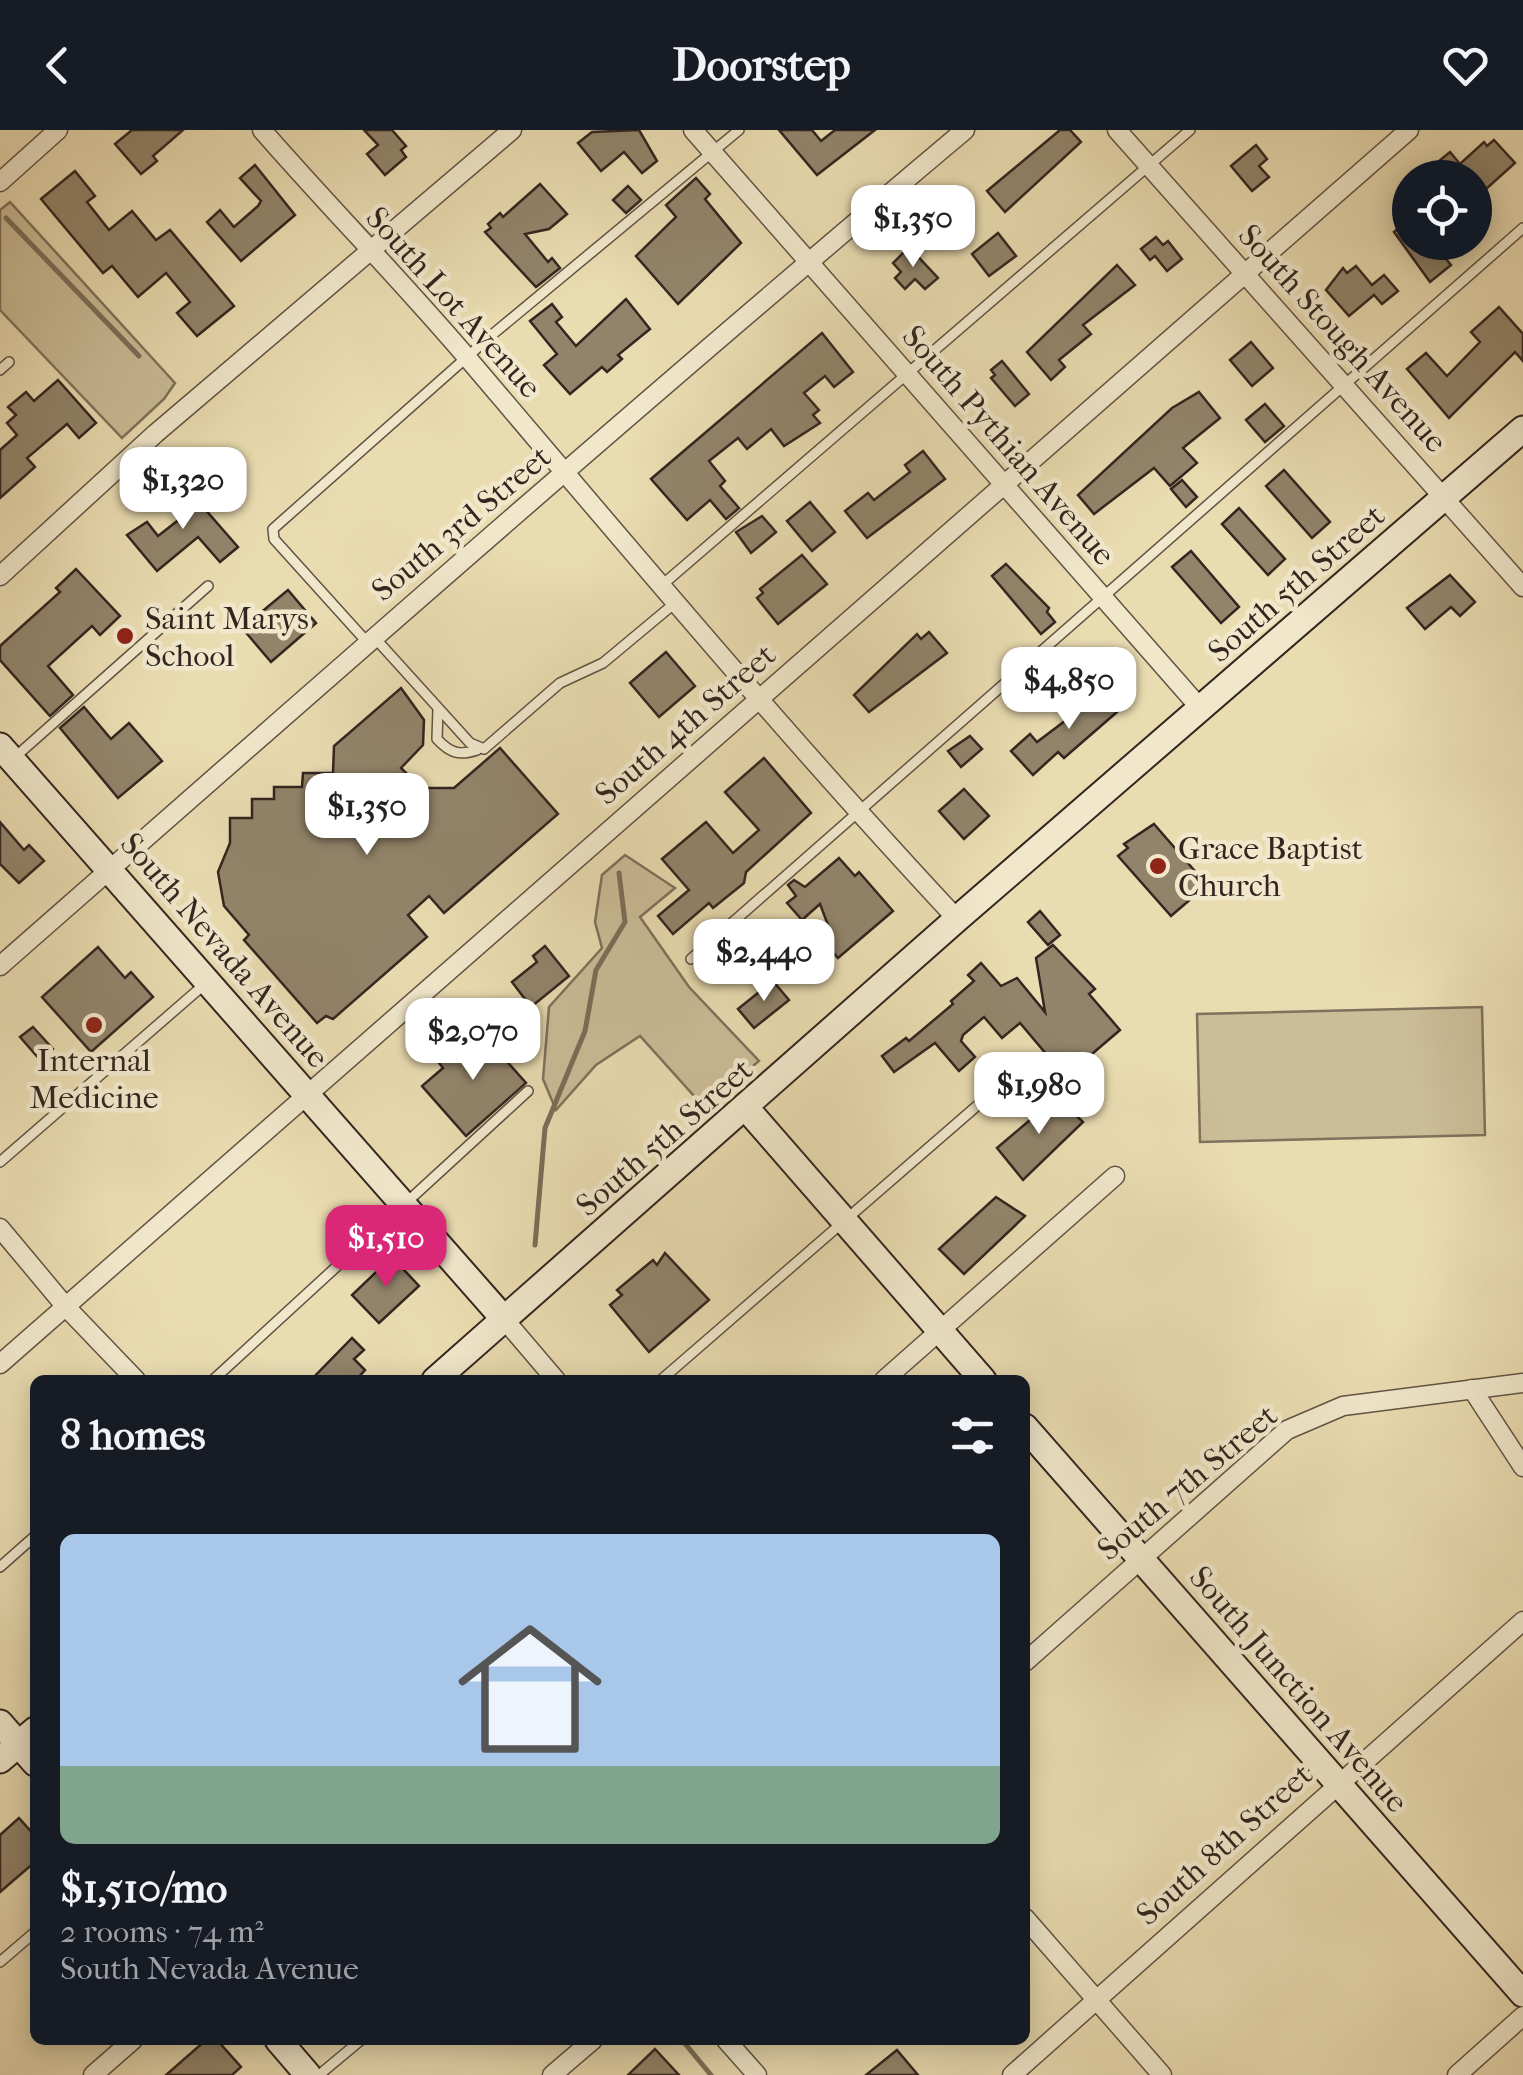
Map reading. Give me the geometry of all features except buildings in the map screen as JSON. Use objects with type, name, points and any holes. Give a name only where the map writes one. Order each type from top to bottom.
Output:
[{"type":"street","points":[[0,182],[58,130]]},
{"type":"street","points":[[0,576],[155,434],[512,130]]},
{"type":"street","name":"South Pythian Avenue","points":[[693,130],[1200,709]]},
{"type":"street","name":"South 3rd Street","points":[[0,966],[369,638],[565,476],[964,130]]},
{"type":"street","name":"South Stough Avenue","points":[[1118,130],[1523,587]]},
{"type":"street","name":"South 4th Street","points":[[0,1364],[1409,130]]},
{"type":"street","name":"South Lot Avenue","points":[[271,133],[371,254],[468,358],[759,699],[957,919]]},
{"type":"street","name":"South 5th Street","points":[[441,1375],[957,919],[1523,429]]},
{"type":"street","name":"South Nevada Avenue","points":[[6,753],[552,1375]]},
{"type":"street","points":[[746,1109],[979,1375]]},
{"type":"street","points":[[890,1375],[1115,1176]]},
{"type":"street","points":[[0,1228],[66,1307],[131,1375]]},
{"type":"street","name":"South 7th Street","points":[[1030,1658],[1288,1430],[1343,1406],[1523,1383]]},
{"type":"street","points":[[1472,1389],[1523,1468]]},
{"type":"street","name":"South Junction Avenue","points":[[1030,1433],[1523,1994]]},
{"type":"street","name":"South 8th Street","points":[[1012,2075],[1523,1620]]},
{"type":"street","points":[[0,1723],[22,1749]]},
{"type":"street","points":[[1030,1924],[1162,2075]]},
{"type":"street","points":[[1457,2075],[1523,2016]]},
{"type":"street","points":[[94,2075],[127,2045]]},
{"type":"street","points":[[282,2045],[308,2075]]},
{"type":"street","points":[[552,2075],[587,2045]]},
{"type":"street","points":[[730,2045],[757,2075]]},
{"type":"lane","points":[[477,750],[270,534],[468,358],[739,130]]},
{"type":"lane","points":[[661,586],[1190,130]]},
{"type":"lane","points":[[690,960],[1523,228]]},
{"type":"lane","points":[[6,753],[208,586]]},
{"type":"lane","points":[[438,709],[437,739],[446,749],[456,754],[484,749],[560,683],[602,664],[676,603]]},
{"type":"lane","points":[[0,1162],[206,983]]},
{"type":"lane","points":[[668,1375],[1024,1065]]},
{"type":"lane","points":[[218,1375],[528,1091]]},
{"type":"lane","points":[[0,1567],[30,1540]]},
{"type":"lane","points":[[0,1962],[30,1936]]},
{"type":"lane","points":[[319,2075],[355,2045]]},
{"type":"shaded area","points":[[10,202],[175,383],[164,399],[122,438],[0,310],[0,210]]},
{"type":"shaded area","points":[[625,855],[675,888],[640,917],[689,987],[759,1061],[704,1107],[640,1036],[596,1065],[556,1110],[543,1079],[549,1007],[602,948],[595,922],[602,875]]},
{"type":"shaded area","points":[[1482,1007],[1485,1135],[1200,1142],[1197,1014]]},
{"type":"waterway","points":[[6,218],[139,356]]},
{"type":"waterway","points":[[535,1245],[545,1128],[585,1031],[596,970],[625,922],[619,873]]},
{"type":"waterway","points":[[686,2045],[711,2075]]},
{"type":"place","name":"Saint Marys School","points":[[125,636]]},
{"type":"place","name":"Grace Baptist Church","points":[[1158,866]]},
{"type":"place","name":"Internal Medicine","points":[[94,1025]]}]
